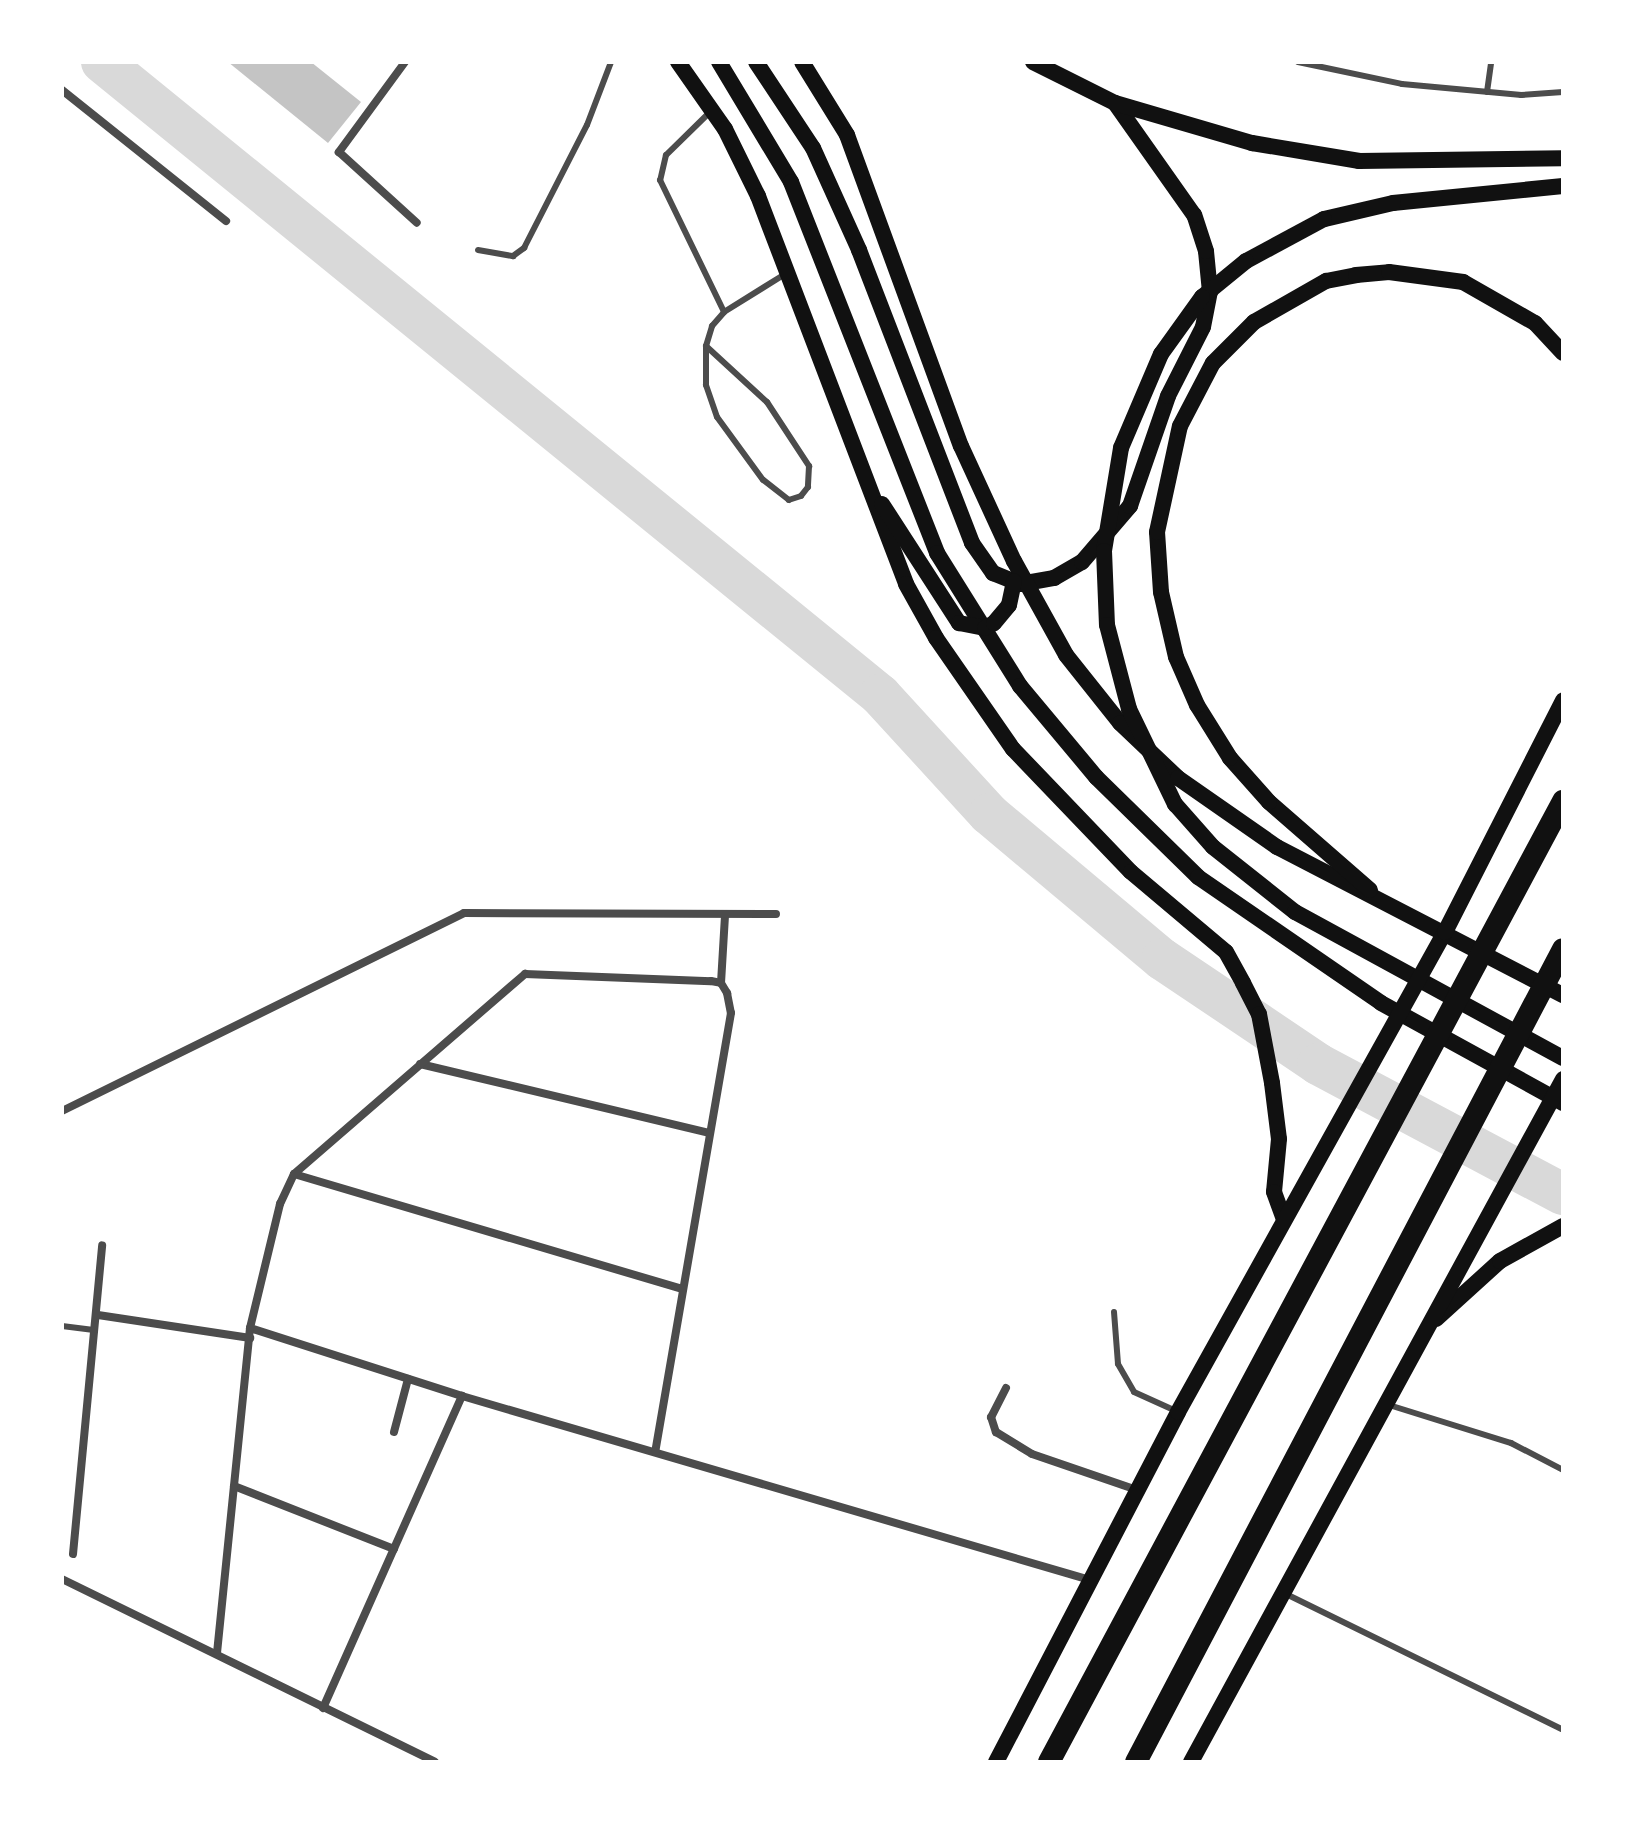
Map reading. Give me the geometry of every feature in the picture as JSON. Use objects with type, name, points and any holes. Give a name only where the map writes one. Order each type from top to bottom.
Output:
[{"type":"highway","points":[[1049,1762],[1563,801]]},
{"type":"highway","points":[[1136,1762],[1563,949]]},
{"type":"main road","points":[[678,62],[712,110],[758,196],[906,584],[936,638],[1013,749],[1131,872],[1226,952],[1259,1014],[1279,1139],[1274,1192],[1284,1219]]},
{"type":"main road","points":[[719,62],[791,182],[937,553],[1020,686],[1096,777],[1198,877],[1381,1003],[1563,1103]]},
{"type":"main road","points":[[756,62],[813,148],[859,250],[972,543],[993,573],[1014,582],[1054,578],[1082,562],[1109,536],[1130,506],[1168,396],[1203,327],[1210,292],[1206,251],[1194,215],[1115,103]]},
{"type":"main road","points":[[802,62],[847,135],[961,446],[1014,561],[1066,655],[1120,723],[1178,778],[1277,847],[1563,995]]},
{"type":"main road","points":[[1033,62],[1115,103],[1252,143],[1359,161],[1563,158]]},
{"type":"main road","points":[[1563,186],[1393,203],[1324,219],[1273,243],[1202,297],[1161,354],[1121,448],[1109,505],[1104,582],[1111,648],[1141,742],[1175,804],[1213,847],[1295,912],[1563,1058]]},
{"type":"main road","points":[[1389,906],[1269,802],[1230,758],[1197,705],[1176,657],[1161,592],[1157,532],[1180,426],[1213,363],[1254,322],[1326,281],[1356,275],[1389,272],[1463,282],[1535,323],[1563,353]]},
{"type":"main road","points":[[865,478],[959,623],[985,628],[994,623],[1009,605],[1014,582]]},
{"type":"main road","points":[[996,1762],[1178,1412],[1386,1037],[1563,700]]},
{"type":"main road","points":[[1191,1762],[1563,1079]]},
{"type":"main road","points":[[1425,1329],[1500,1261],[1563,1226]]},
{"type":"street","points":[[405,62],[339,152],[417,223]]},
{"type":"street","points":[[62,90],[226,221]]},
{"type":"street","points":[[62,1111],[464,913],[776,914]]},
{"type":"street","points":[[655,1451],[680,1288],[731,1013],[721,983],[725,915]]},
{"type":"street","points":[[217,1653],[250,1333],[280,1204],[294,1174],[525,974],[721,983]]},
{"type":"street","points":[[420,1064],[709,1133]]},
{"type":"street","points":[[294,1174],[680,1288]]},
{"type":"street","points":[[73,1554],[94,1330],[98,1315],[102,1245]]},
{"type":"street","points":[[98,1315],[250,1333],[1091,1580]]},
{"type":"street","points":[[394,1432],[408,1379]]},
{"type":"street","points":[[1006,1388],[991,1417],[996,1432],[1032,1454],[1138,1490]]},
{"type":"street","points":[[323,1708],[462,1396]]},
{"type":"street","points":[[234,1486],[394,1549]]},
{"type":"street","points":[[62,1579],[435,1762]]},
{"type":"lane","points":[[478,250],[513,256],[524,248],[587,125],[611,62]]},
{"type":"lane","points":[[1298,62],[1402,84],[1487,92],[1563,92]]},
{"type":"lane","points":[[1487,92],[1491,62]]},
{"type":"lane","points":[[712,110],[666,155],[660,180],[724,312]]},
{"type":"lane","points":[[706,346],[767,402],[809,466],[808,487],[801,496],[789,500],[763,480],[717,417],[706,385],[706,346],[712,326],[724,312],[787,273]]},
{"type":"lane","points":[[1114,1312],[1118,1364],[1134,1392],[1178,1412]]},
{"type":"lane","points":[[62,1326],[94,1330]]},
{"type":"lane","points":[[1385,1404],[1511,1443],[1563,1470]]},
{"type":"lane","points":[[1283,1592],[1563,1730]]},
{"type":"building","points":[[228,62],[311,62],[361,102],[328,143]]},
{"type":"waterway","points":[[102,62],[880,695],[989,814],[1162,959],[1318,1064],[1563,1194]]}]
